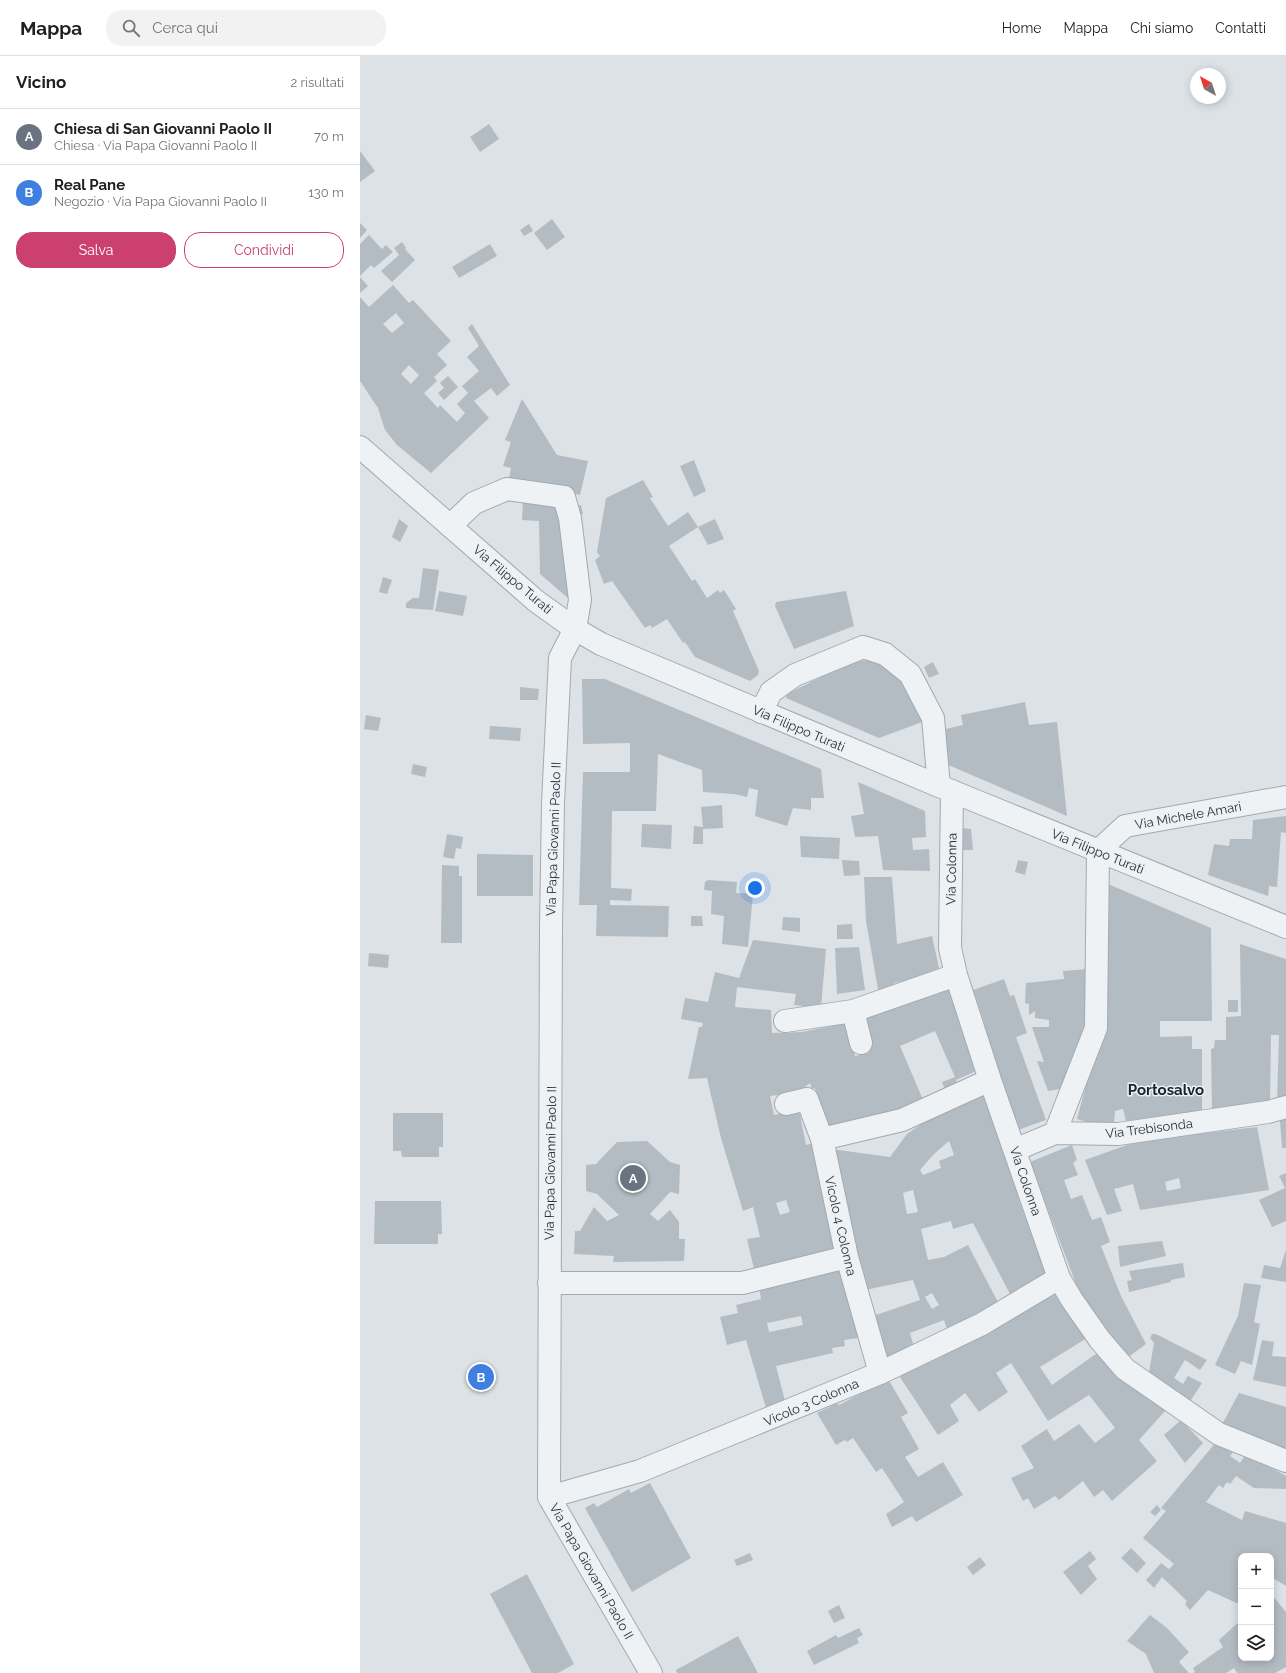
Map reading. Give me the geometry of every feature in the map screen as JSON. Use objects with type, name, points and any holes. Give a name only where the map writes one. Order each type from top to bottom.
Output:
[{"type":"street","name":"Via Filippo Turati","points":[[360,447],[536,601],[575,629],[601,644],[945,789],[1286,927]]},
{"type":"street","name":"Via Papa Giovanni Paolo II","points":[[450,526],[474,503],[508,489],[564,498],[570,518],[580,600],[575,629],[560,658],[553,797],[549,1283],[549,1497],[651,1673]]},
{"type":"street","name":"Via Colonna","points":[[761,712],[771,692],[795,675],[863,647],[885,654],[910,674],[933,718],[945,789],[950,948],[956,975],[990,1080],[1059,1278],[1072,1300],[1100,1340],[1125,1369],[1219,1434],[1286,1461]]},
{"type":"street","name":"Via Michele Amari","points":[[1098,851],[1125,826],[1286,797]]},
{"type":"street","points":[[1055,1133],[1096,1028],[1098,851]]},
{"type":"street","points":[[785,1021],[853,1011],[956,975]]},
{"type":"street","points":[[853,1011],[861,1042]]},
{"type":"street","points":[[822,1139],[902,1120],[990,1080]]},
{"type":"street","name":"Vicolo 4 Colonna","points":[[786,1104],[807,1099],[822,1139],[847,1257],[880,1373]]},
{"type":"street","name":"Via Trebisonda","points":[[1015,1150],[1055,1133],[1118,1134],[1268,1112],[1286,1107]]},
{"type":"street","points":[[549,1283],[742,1283],[847,1257]]},
{"type":"street","name":"Vicolo 3 Colonna","points":[[549,1497],[640,1471],[880,1373],[982,1324],[1059,1278]]},
{"type":"building","points":[[489,124],[499,139],[480,152],[470,137]]},
{"type":"building","points":[[360,151],[375,171],[360,182]]},
{"type":"building","points":[[552,219],[565,237],[547,250],[534,233]]},
{"type":"building","points":[[360,223],[367,230],[360,238]]},
{"type":"building","points":[[529,224],[533,231],[524,236],[520,230]]},
{"type":"building","points":[[369,235],[382,249],[386,245],[393,252],[374,268],[371,265],[360,276],[360,244]]},
{"type":"building","points":[[402,242],[406,248],[405,249],[415,260],[392,282],[381,271],[399,255],[394,248]]},
{"type":"building","points":[[490,244],[497,256],[459,278],[452,267]]},
{"type":"building","points":[[360,277],[368,286],[360,293]]},
{"type":"building","points":[[393,285],[409,303],[413,300],[451,341],[437,354],[447,365],[434,377],[437,381],[424,393],[438,408],[440,405],[457,422],[465,413],[457,404],[468,393],[462,386],[479,371],[467,357],[479,346],[468,328],[472,324],[510,385],[497,396],[491,388],[474,401],[489,418],[431,473],[397,445],[385,430],[378,408],[360,381],[360,297],[369,307]],"holes":[[[396,313],[404,323],[392,333],[383,324]],[[409,365],[419,375],[411,384],[401,374]]]},
{"type":"building","points":[[448,376],[458,387],[444,400],[438,393],[444,388],[440,383]]},
{"type":"building","points":[[522,399],[557,455],[588,461],[580,495],[509,478],[511,468],[503,466],[511,442],[505,440]]},
{"type":"building","points":[[694,460],[706,491],[694,497],[680,466]]},
{"type":"building","points":[[643,480],[653,497],[650,498],[668,526],[688,512],[698,527],[669,546],[692,581],[695,579],[707,598],[718,590],[720,593],[724,590],[736,609],[733,611],[759,671],[758,675],[750,681],[695,657],[685,642],[683,643],[667,619],[652,628],[650,625],[645,628],[612,581],[604,584],[595,560],[600,556],[597,552],[606,498]]},
{"type":"building","points":[[523,500],[561,503],[569,599],[540,574],[539,521],[522,520]]},
{"type":"building","points":[[581,505],[583,514],[574,517],[571,508]]},
{"type":"building","points":[[399,519],[408,526],[400,542],[392,537]]},
{"type":"building","points":[[715,519],[724,539],[708,545],[698,527]]},
{"type":"building","points":[[423,568],[439,570],[433,610],[406,608],[406,603],[413,598],[419,598]]},
{"type":"building","points":[[383,577],[392,580],[387,594],[379,592]]},
{"type":"building","points":[[439,591],[467,596],[463,616],[435,611]]},
{"type":"building","points":[[846,591],[854,626],[794,649],[775,606],[776,602]]},
{"type":"building","points":[[879,660],[904,678],[925,721],[879,738],[786,698],[787,694],[853,661]]},
{"type":"building","points":[[933,662],[939,674],[929,678],[924,667]]},
{"type":"building","points":[[582,679],[605,679],[821,769],[824,798],[811,798],[811,810],[793,808],[787,826],[755,816],[758,790],[749,788],[747,797],[734,794],[703,792],[702,770],[658,754],[656,811],[612,811],[611,888],[632,889],[631,901],[610,900],[610,905],[669,906],[668,937],[596,936],[597,905],[579,905],[583,772],[630,772],[630,743],[583,744]]},
{"type":"building","points":[[520,687],[539,689],[538,700],[520,700]]},
{"type":"building","points":[[1025,702],[1029,725],[1057,722],[1067,816],[946,764],[941,730],[963,725],[961,715]]},
{"type":"building","points":[[366,715],[381,718],[378,731],[364,729]]},
{"type":"building","points":[[490,726],[521,728],[520,741],[489,739]]},
{"type":"building","points":[[413,764],[427,767],[425,777],[411,774]]},
{"type":"building","points":[[858,782],[925,811],[926,837],[912,838],[913,850],[929,849],[930,871],[883,870],[878,836],[855,837],[851,816],[864,814]]},
{"type":"building","points":[[722,805],[723,828],[703,829],[703,844],[693,844],[694,826],[703,827],[701,807]]},
{"type":"building","points":[[1286,816],[1286,833],[1281,832],[1277,887],[1269,886],[1268,896],[1208,875],[1214,844],[1229,846],[1230,839],[1252,839],[1253,820]]},
{"type":"building","points":[[642,824],[672,825],[671,849],[641,847]]},
{"type":"building","points":[[963,828],[971,829],[973,850],[962,850]]},
{"type":"building","points":[[447,834],[463,837],[461,849],[456,848],[454,859],[443,857]]},
{"type":"building","points":[[800,836],[840,838],[839,859],[801,857]]},
{"type":"building","points":[[477,854],[533,855],[533,896],[477,896]]},
{"type":"building","points":[[842,860],[859,861],[860,875],[844,876]]},
{"type":"building","points":[[1018,860],[1028,862],[1025,875],[1015,872]]},
{"type":"building","points":[[442,865],[459,866],[459,876],[462,876],[462,943],[441,943]]},
{"type":"building","points":[[864,877],[892,877],[897,944],[932,936],[939,968],[918,978],[894,983],[896,991],[879,995],[866,921]]},
{"type":"building","points":[[708,880],[737,882],[736,893],[753,894],[748,947],[722,944],[724,916],[711,914],[712,891],[704,890],[705,882]]},
{"type":"building","points":[[1108,884],[1211,928],[1212,1021],[1160,1021],[1160,1037],[1192,1036],[1192,1049],[1202,1049],[1202,1111],[1126,1121],[1123,1109],[1115,1111],[1114,1123],[1094,1124],[1077,1119],[1086,1085],[1102,1039],[1108,1011]]},
{"type":"building","points":[[691,916],[702,916],[703,926],[691,926]]},
{"type":"building","points":[[783,917],[800,918],[800,932],[782,930]]},
{"type":"building","points":[[852,924],[853,939],[837,939],[837,925]]},
{"type":"building","points":[[753,940],[826,949],[821,1008],[794,1005],[796,994],[737,987],[735,1007],[771,1010],[772,1033],[802,1032],[847,1023],[855,1056],[869,1053],[865,1019],[948,988],[953,991],[979,1070],[956,1080],[959,1087],[946,1093],[942,1082],[955,1077],[935,1031],[900,1046],[924,1102],[882,1116],[822,1129],[815,1088],[812,1089],[810,1083],[799,1092],[770,1096],[774,1115],[799,1110],[806,1145],[813,1143],[838,1252],[755,1273],[747,1239],[760,1237],[753,1207],[743,1211],[721,1138],[707,1078],[688,1079],[699,1027],[702,1027],[703,1023],[681,1019],[685,998],[708,1002],[715,972],[739,978]],"holes":[[[786,1200],[790,1212],[780,1215],[776,1203]]]},
{"type":"building","points":[[1240,944],[1286,959],[1286,1099],[1277,1101],[1279,1035],[1271,1035],[1270,1103],[1212,1110],[1211,1049],[1214,1048],[1215,1040],[1226,1040],[1226,1017],[1241,1016]]},
{"type":"building","points":[[859,947],[865,990],[837,994],[835,948]]},
{"type":"building","points":[[369,953],[389,955],[388,968],[368,966]]},
{"type":"building","points":[[1087,969],[1087,1005],[1079,1055],[1071,1087],[1048,1091],[1037,1061],[1044,1062],[1032,1027],[1049,1027],[1049,1020],[1035,1018],[1035,1011],[1029,1015],[1029,1004],[1025,1003],[1026,983],[1064,979],[1063,971]]},
{"type":"building","points":[[1004,979],[1010,996],[1014,995],[1027,1033],[1016,1037],[1046,1120],[1018,1130],[981,1026],[985,1025],[973,990]]},
{"type":"building","points":[[1228,1000],[1238,1000],[1238,1012],[1228,1012]]},
{"type":"building","points":[[986,1091],[1004,1154],[1025,1217],[1050,1274],[1011,1296],[973,1223],[953,1229],[951,1221],[921,1229],[928,1260],[944,1257],[968,1245],[999,1304],[949,1335],[944,1320],[910,1333],[915,1351],[881,1361],[867,1318],[920,1300],[913,1280],[865,1290],[831,1149],[890,1157],[907,1134],[940,1111]],"holes":[[[949,1141],[954,1155],[939,1161],[941,1168],[923,1175],[920,1170],[933,1155]],[[913,1190],[918,1212],[907,1214],[903,1193]],[[932,1293],[939,1305],[932,1309],[925,1297]]]},
{"type":"building","points":[[393,1113],[443,1113],[443,1147],[439,1147],[439,1157],[402,1157],[401,1151],[393,1151]]},
{"type":"building","points":[[1286,1118],[1286,1148],[1282,1148],[1280,1121]]},
{"type":"building","points":[[1257,1127],[1269,1190],[1140,1210],[1133,1184],[1114,1189],[1122,1211],[1107,1215],[1085,1160],[1138,1141]],"holes":[[[1179,1178],[1181,1188],[1167,1191],[1165,1182]]]},
{"type":"building","points":[[647,1141],[670,1162],[680,1165],[679,1194],[670,1192],[650,1214],[658,1221],[670,1210],[679,1222],[679,1239],[685,1239],[684,1261],[613,1262],[614,1256],[574,1254],[575,1231],[580,1231],[594,1207],[607,1221],[619,1215],[597,1194],[586,1191],[586,1165],[596,1164],[617,1142]]},
{"type":"building","points":[[1072,1145],[1077,1160],[1073,1163],[1078,1175],[1064,1180],[1071,1199],[1082,1195],[1092,1220],[1101,1217],[1110,1242],[1101,1246],[1121,1296],[1146,1344],[1127,1358],[1081,1297],[1030,1162]]},
{"type":"building","points":[[1286,1173],[1286,1221],[1272,1227],[1259,1200],[1285,1188],[1279,1176]]},
{"type":"building","points":[[375,1201],[441,1201],[442,1234],[438,1234],[438,1244],[374,1244]]},
{"type":"building","points":[[1162,1241],[1166,1256],[1120,1267],[1118,1246]]},
{"type":"building","points":[[1286,1250],[1286,1282],[1261,1278],[1264,1265],[1280,1268]]},
{"type":"building","points":[[1183,1263],[1185,1277],[1171,1280],[1171,1282],[1129,1292],[1127,1281],[1132,1280],[1129,1271]]},
{"type":"building","points":[[840,1268],[858,1338],[844,1340],[845,1346],[832,1348],[833,1353],[776,1366],[785,1401],[766,1408],[746,1340],[727,1345],[720,1317],[738,1313],[736,1305],[761,1299],[759,1288]],"holes":[[[801,1316],[803,1325],[769,1332],[767,1323]]]},
{"type":"building","points":[[1244,1283],[1261,1285],[1254,1322],[1260,1324],[1252,1365],[1241,1361],[1235,1374],[1215,1365],[1238,1316]]},
{"type":"building","points":[[1057,1290],[1087,1338],[1040,1367],[1052,1385],[1100,1351],[1118,1372],[1165,1411],[1139,1440],[1157,1461],[1112,1501],[1103,1490],[1094,1497],[1083,1481],[1059,1500],[1055,1496],[1034,1509],[1028,1498],[1023,1501],[1011,1478],[1034,1468],[1021,1446],[1047,1429],[1054,1441],[1079,1424],[1095,1443],[1115,1428],[1089,1395],[1048,1421],[1011,1363],[996,1373],[1008,1392],[979,1412],[965,1393],[950,1405],[959,1421],[938,1435],[898,1374]]},
{"type":"building","points":[[1152,1334],[1156,1334],[1207,1360],[1200,1370],[1185,1360],[1174,1378],[1183,1384],[1188,1376],[1202,1383],[1187,1406],[1148,1378],[1154,1343],[1150,1338]]},
{"type":"building","points":[[1262,1340],[1274,1342],[1272,1356],[1286,1357],[1286,1387],[1253,1380]]},
{"type":"building","points":[[888,1379],[908,1413],[901,1417],[919,1449],[905,1457],[918,1477],[943,1462],[963,1495],[916,1522],[912,1516],[892,1527],[886,1514],[904,1502],[882,1468],[876,1472],[853,1438],[847,1442],[845,1440],[836,1445],[817,1413],[837,1403],[839,1405]]},
{"type":"building","points":[[1239,1393],[1286,1407],[1286,1452],[1220,1428]]},
{"type":"building","points":[[1181,1420],[1203,1443],[1185,1463],[1164,1435]]},
{"type":"building","points":[[1217,1441],[1233,1452],[1230,1456],[1240,1463],[1246,1454],[1286,1476],[1286,1489],[1254,1488],[1236,1476],[1230,1484],[1227,1482],[1223,1488],[1219,1485],[1206,1502],[1242,1520],[1245,1511],[1286,1523],[1286,1586],[1274,1579],[1274,1553],[1238,1553],[1238,1604],[1208,1590],[1190,1610],[1185,1604],[1187,1601],[1162,1577],[1154,1588],[1146,1580],[1161,1563],[1169,1569],[1174,1564],[1143,1538],[1166,1511],[1161,1508]]},
{"type":"building","points":[[650,1483],[691,1558],[632,1592],[585,1508],[594,1503],[597,1507],[629,1489],[631,1493]]},
{"type":"building","points":[[1157,1505],[1161,1510],[1155,1516],[1150,1512]]},
{"type":"building","points":[[1131,1548],[1146,1563],[1137,1573],[1121,1558]]},
{"type":"building","points":[[1090,1551],[1096,1559],[1088,1566],[1097,1579],[1081,1595],[1063,1572]]},
{"type":"building","points":[[750,1553],[753,1560],[737,1566],[734,1560]]},
{"type":"building","points":[[980,1557],[986,1565],[973,1575],[967,1567]]},
{"type":"building","points":[[527,1574],[574,1664],[558,1673],[532,1673],[490,1594]]},
{"type":"building","points":[[1274,1597],[1286,1612],[1286,1667],[1275,1673],[1237,1673],[1234,1668],[1226,1673],[1193,1673],[1195,1672],[1193,1668],[1223,1647],[1219,1640],[1238,1623],[1238,1661],[1274,1661]]},
{"type":"building","points":[[839,1605],[845,1618],[834,1623],[828,1611]]},
{"type":"building","points":[[1150,1615],[1167,1628],[1189,1652],[1179,1662],[1189,1673],[1154,1673],[1146,1654],[1127,1641]]},
{"type":"building","points":[[859,1628],[863,1635],[857,1638],[859,1643],[814,1665],[807,1651],[836,1635],[838,1638]]},
{"type":"building","points":[[738,1636],[758,1673],[677,1673],[676,1670]]},
{"type":"place","name":"Chiesa di San Giovanni Paolo II","points":[[633,1178]]},
{"type":"place","name":"Real Pane","points":[[481,1377]]},
{"type":"district","name":"Portosalvo","points":[[1166,1090]]}]
